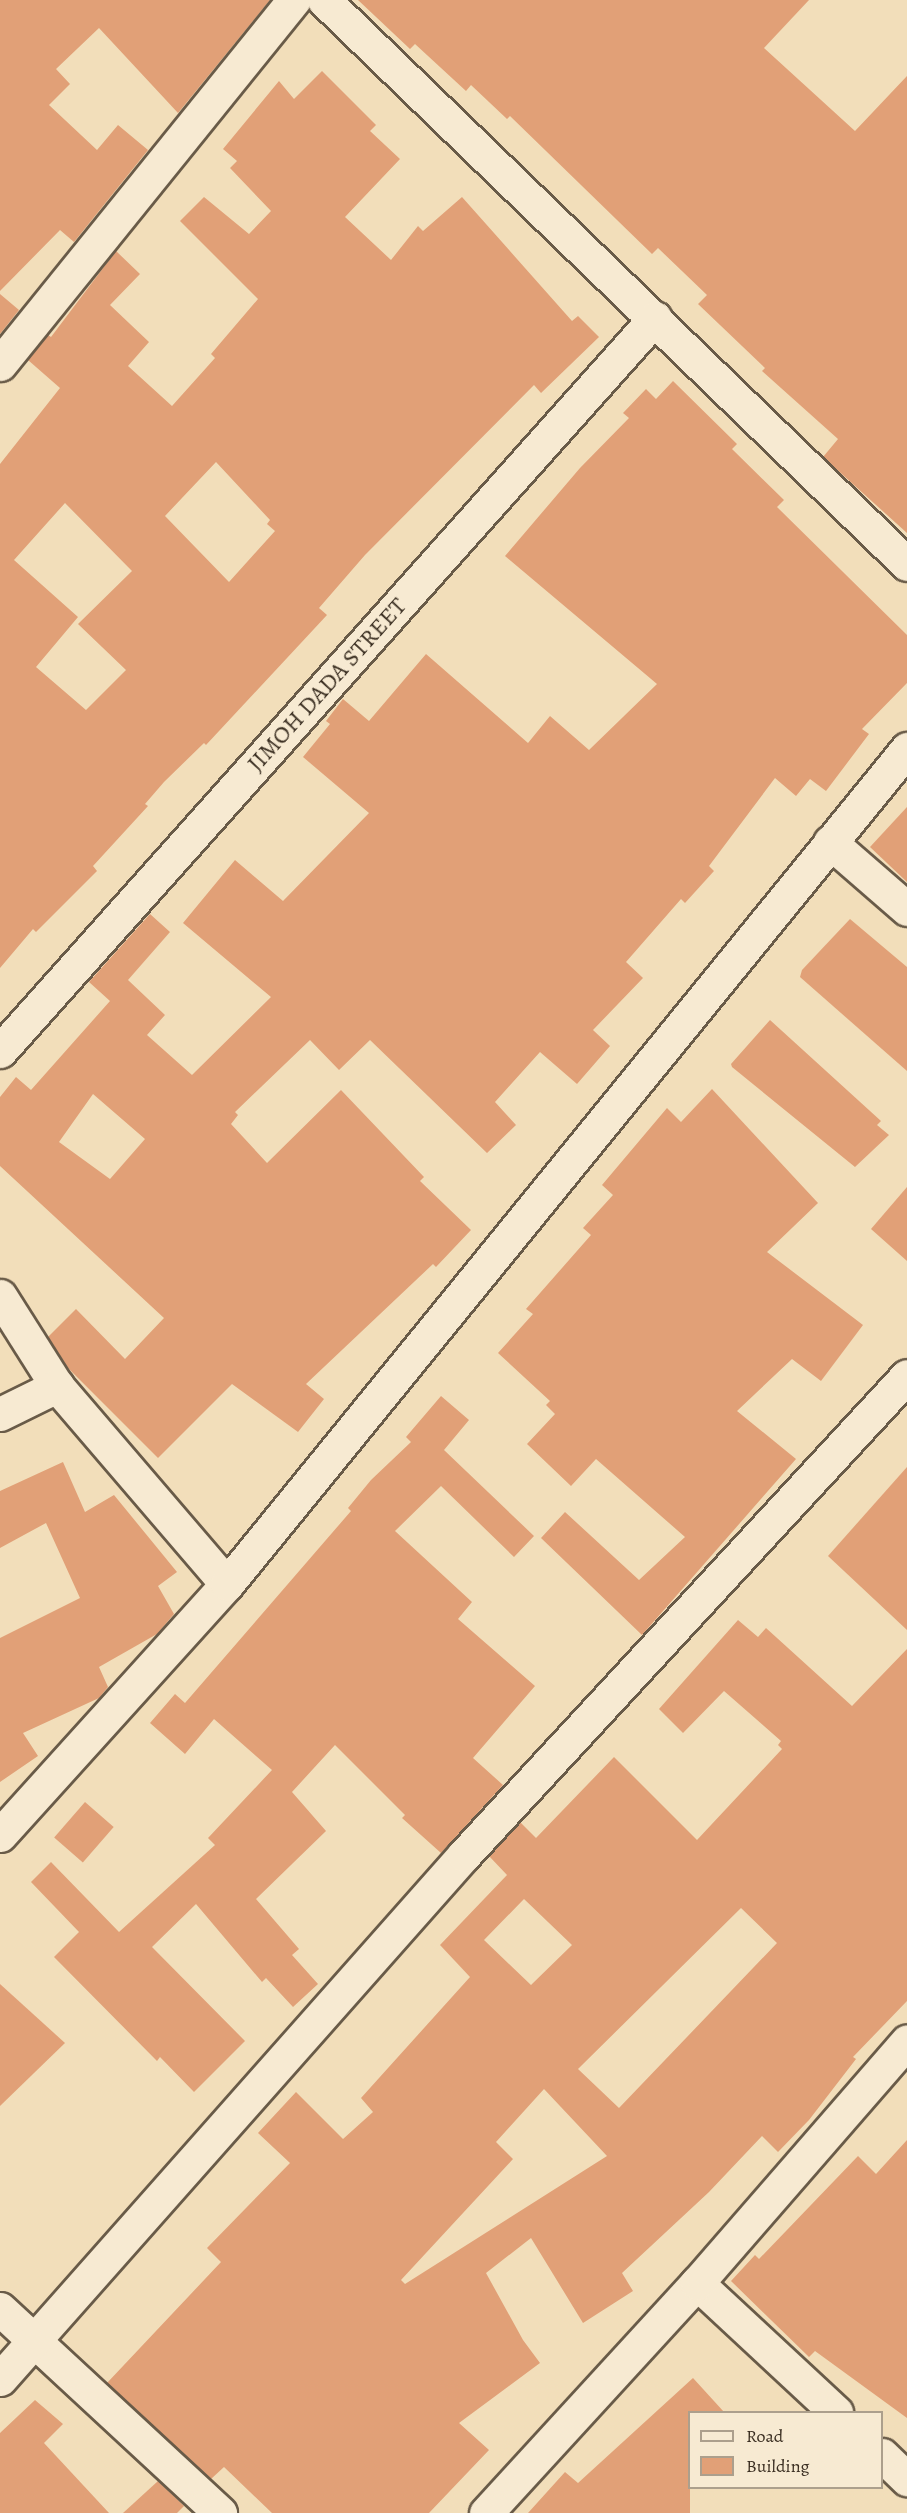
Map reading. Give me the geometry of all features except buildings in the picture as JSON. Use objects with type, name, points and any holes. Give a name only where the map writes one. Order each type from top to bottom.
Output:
[{"type":"street","points":[[0,364],[294,0]]},
{"type":"street","points":[[324,0],[907,564]]},
{"type":"street","name":"JIMOH DADA STREET","points":[[0,1051],[655,318]]},
{"type":"street","points":[[0,1835],[227,1584],[907,749]]},
{"type":"street","points":[[830,842],[907,909]]},
{"type":"street","points":[[0,1296],[57,1386],[227,1584]]},
{"type":"street","points":[[0,2379],[464,1855],[907,1376]]},
{"type":"street","points":[[0,1414],[57,1386]]},
{"type":"street","points":[[486,2513],[697,2283],[907,2041]]},
{"type":"street","points":[[697,2283],[835,2411]]},
{"type":"street","points":[[0,2309],[220,2513]]},
{"type":"street","points":[[883,2456],[907,2479]]}]
